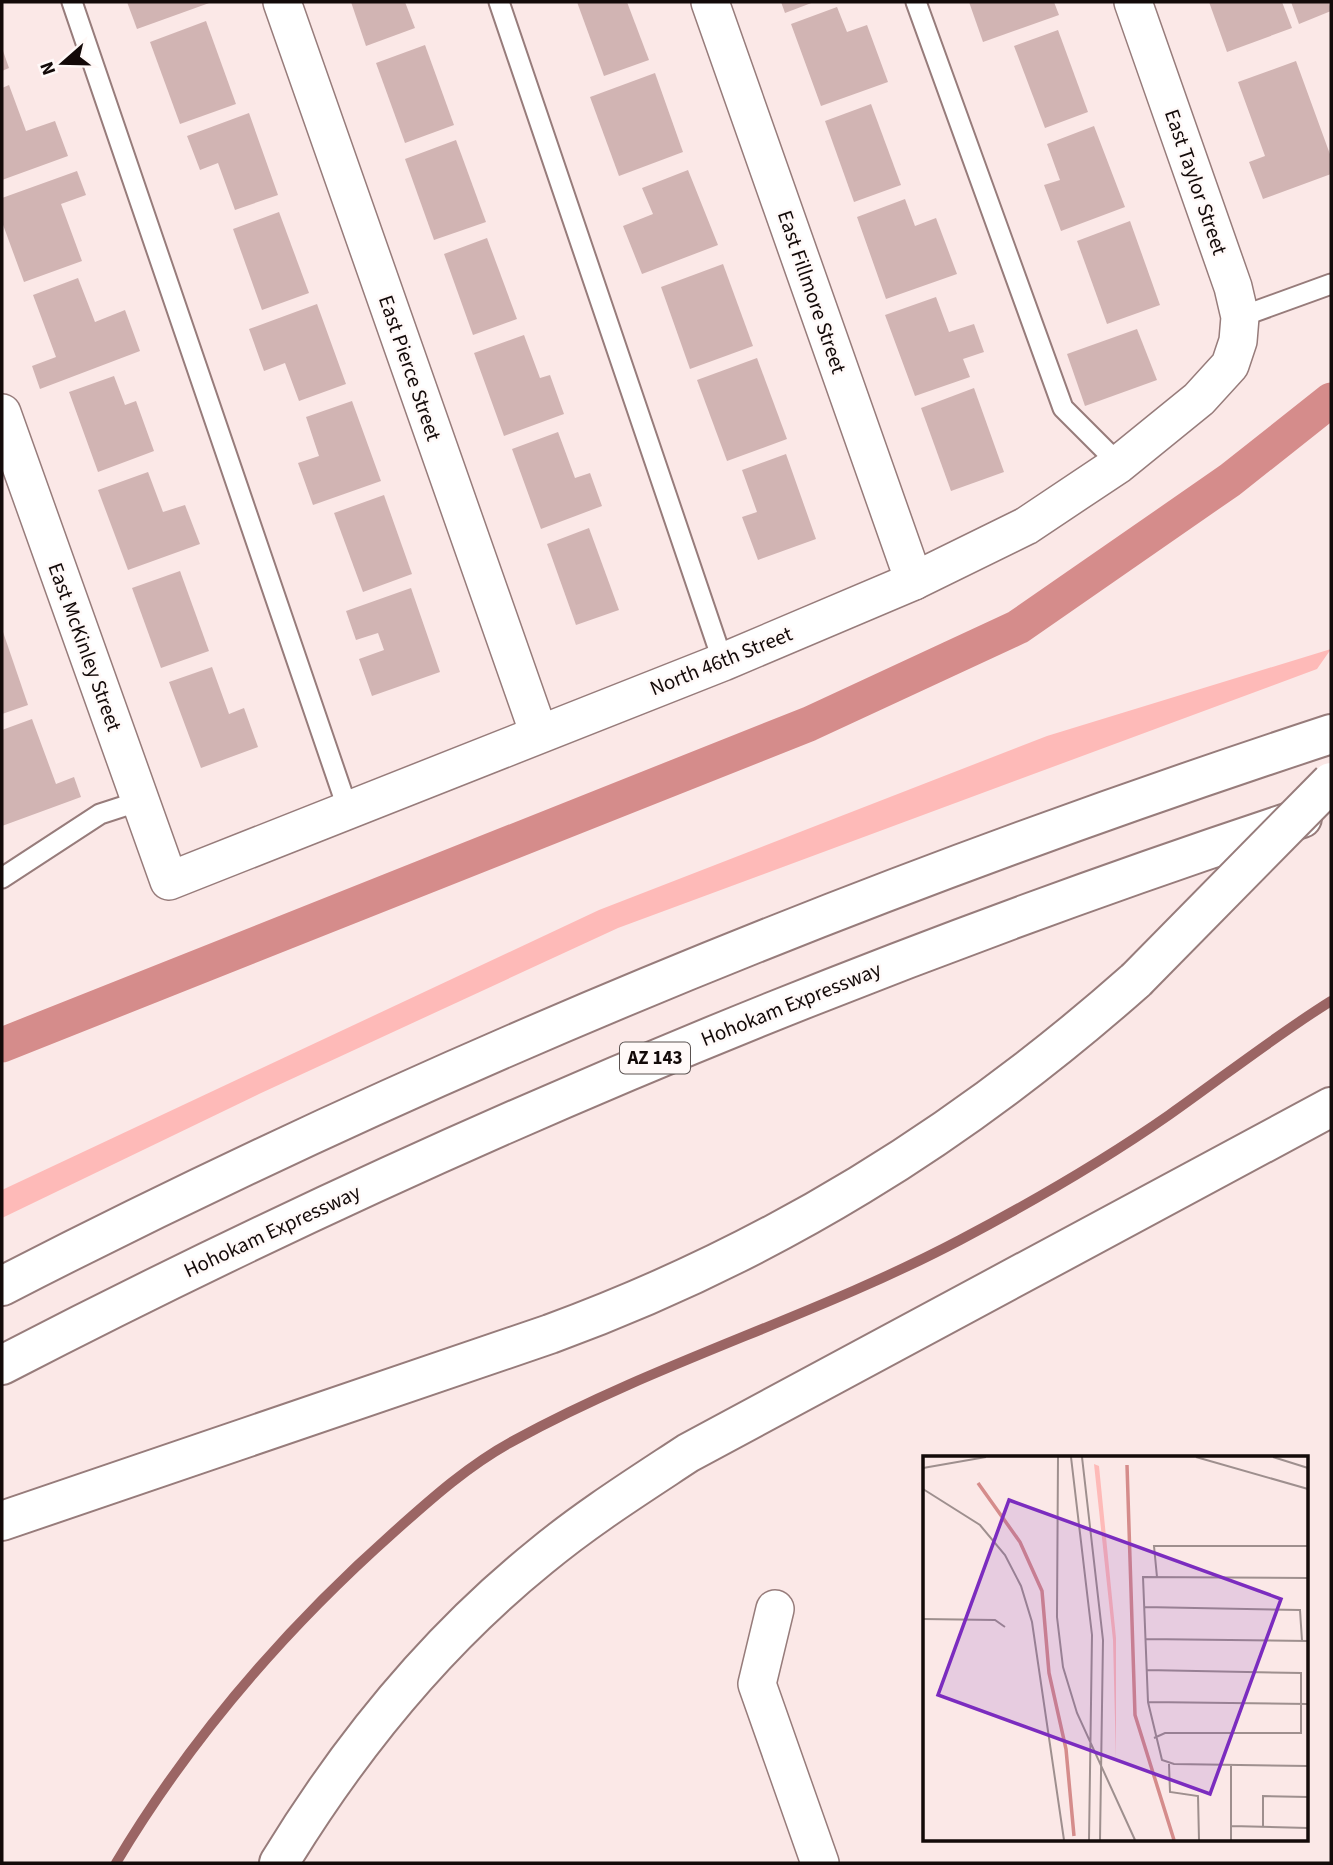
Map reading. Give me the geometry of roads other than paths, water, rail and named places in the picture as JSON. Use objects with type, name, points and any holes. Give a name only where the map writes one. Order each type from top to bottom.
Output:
[{"type":"highway","points":[[2,1286],[306,1136],[642,988],[983,855],[1331,734]]},
{"type":"highway","points":[[2,1521],[563,1329],[720,1263],[834,1203],[926,1144],[1038,1064],[1136,981],[1331,782]]},
{"type":"highway","name":"Hohokam Expressway","points":[[2,1365],[303,1215],[632,1068],[870,972],[1067,898],[1331,808]]},
{"type":"highway","points":[[279,1863],[340,1769],[410,1683],[493,1598],[590,1518],[688,1453],[1331,1107]]},
{"type":"street","name":"East Pierce Street","points":[[282,2],[539,734]]},
{"type":"street","name":"East Fillmore Street","points":[[710,2],[914,582]]},
{"type":"street","name":"East Taylor Street","points":[[1133,2],[1233,287],[1240,317],[1238,341],[1230,365]]},
{"type":"street","name":"North 46th Street","points":[[169,881],[723,662],[914,582],[1026,527],[1119,464],[1199,399],[1230,365]]},
{"type":"street","name":"East McKinley Street","points":[[2,413],[169,881]]},
{"type":"street","points":[[775,1609],[757,1684],[820,1863]]},
{"type":"lane","points":[[72,2],[348,810]]},
{"type":"lane","points":[[499,2],[723,662]]},
{"type":"lane","points":[[916,2],[1063,408],[1119,464]]},
{"type":"lane","points":[[1240,317],[1331,285]]},
{"type":"lane","points":[[2,878],[100,814],[140,801]]},
{"type":"waterway","points":[[2,1045],[809,724],[1018,627],[1230,480],[1331,400]]},
{"type":"waterway","points":[[116,1863],[175,1772],[278,1646],[354,1569],[423,1507],[498,1449],[569,1412],[850,1292],[987,1226],[1119,1149],[1331,1001]]}]
